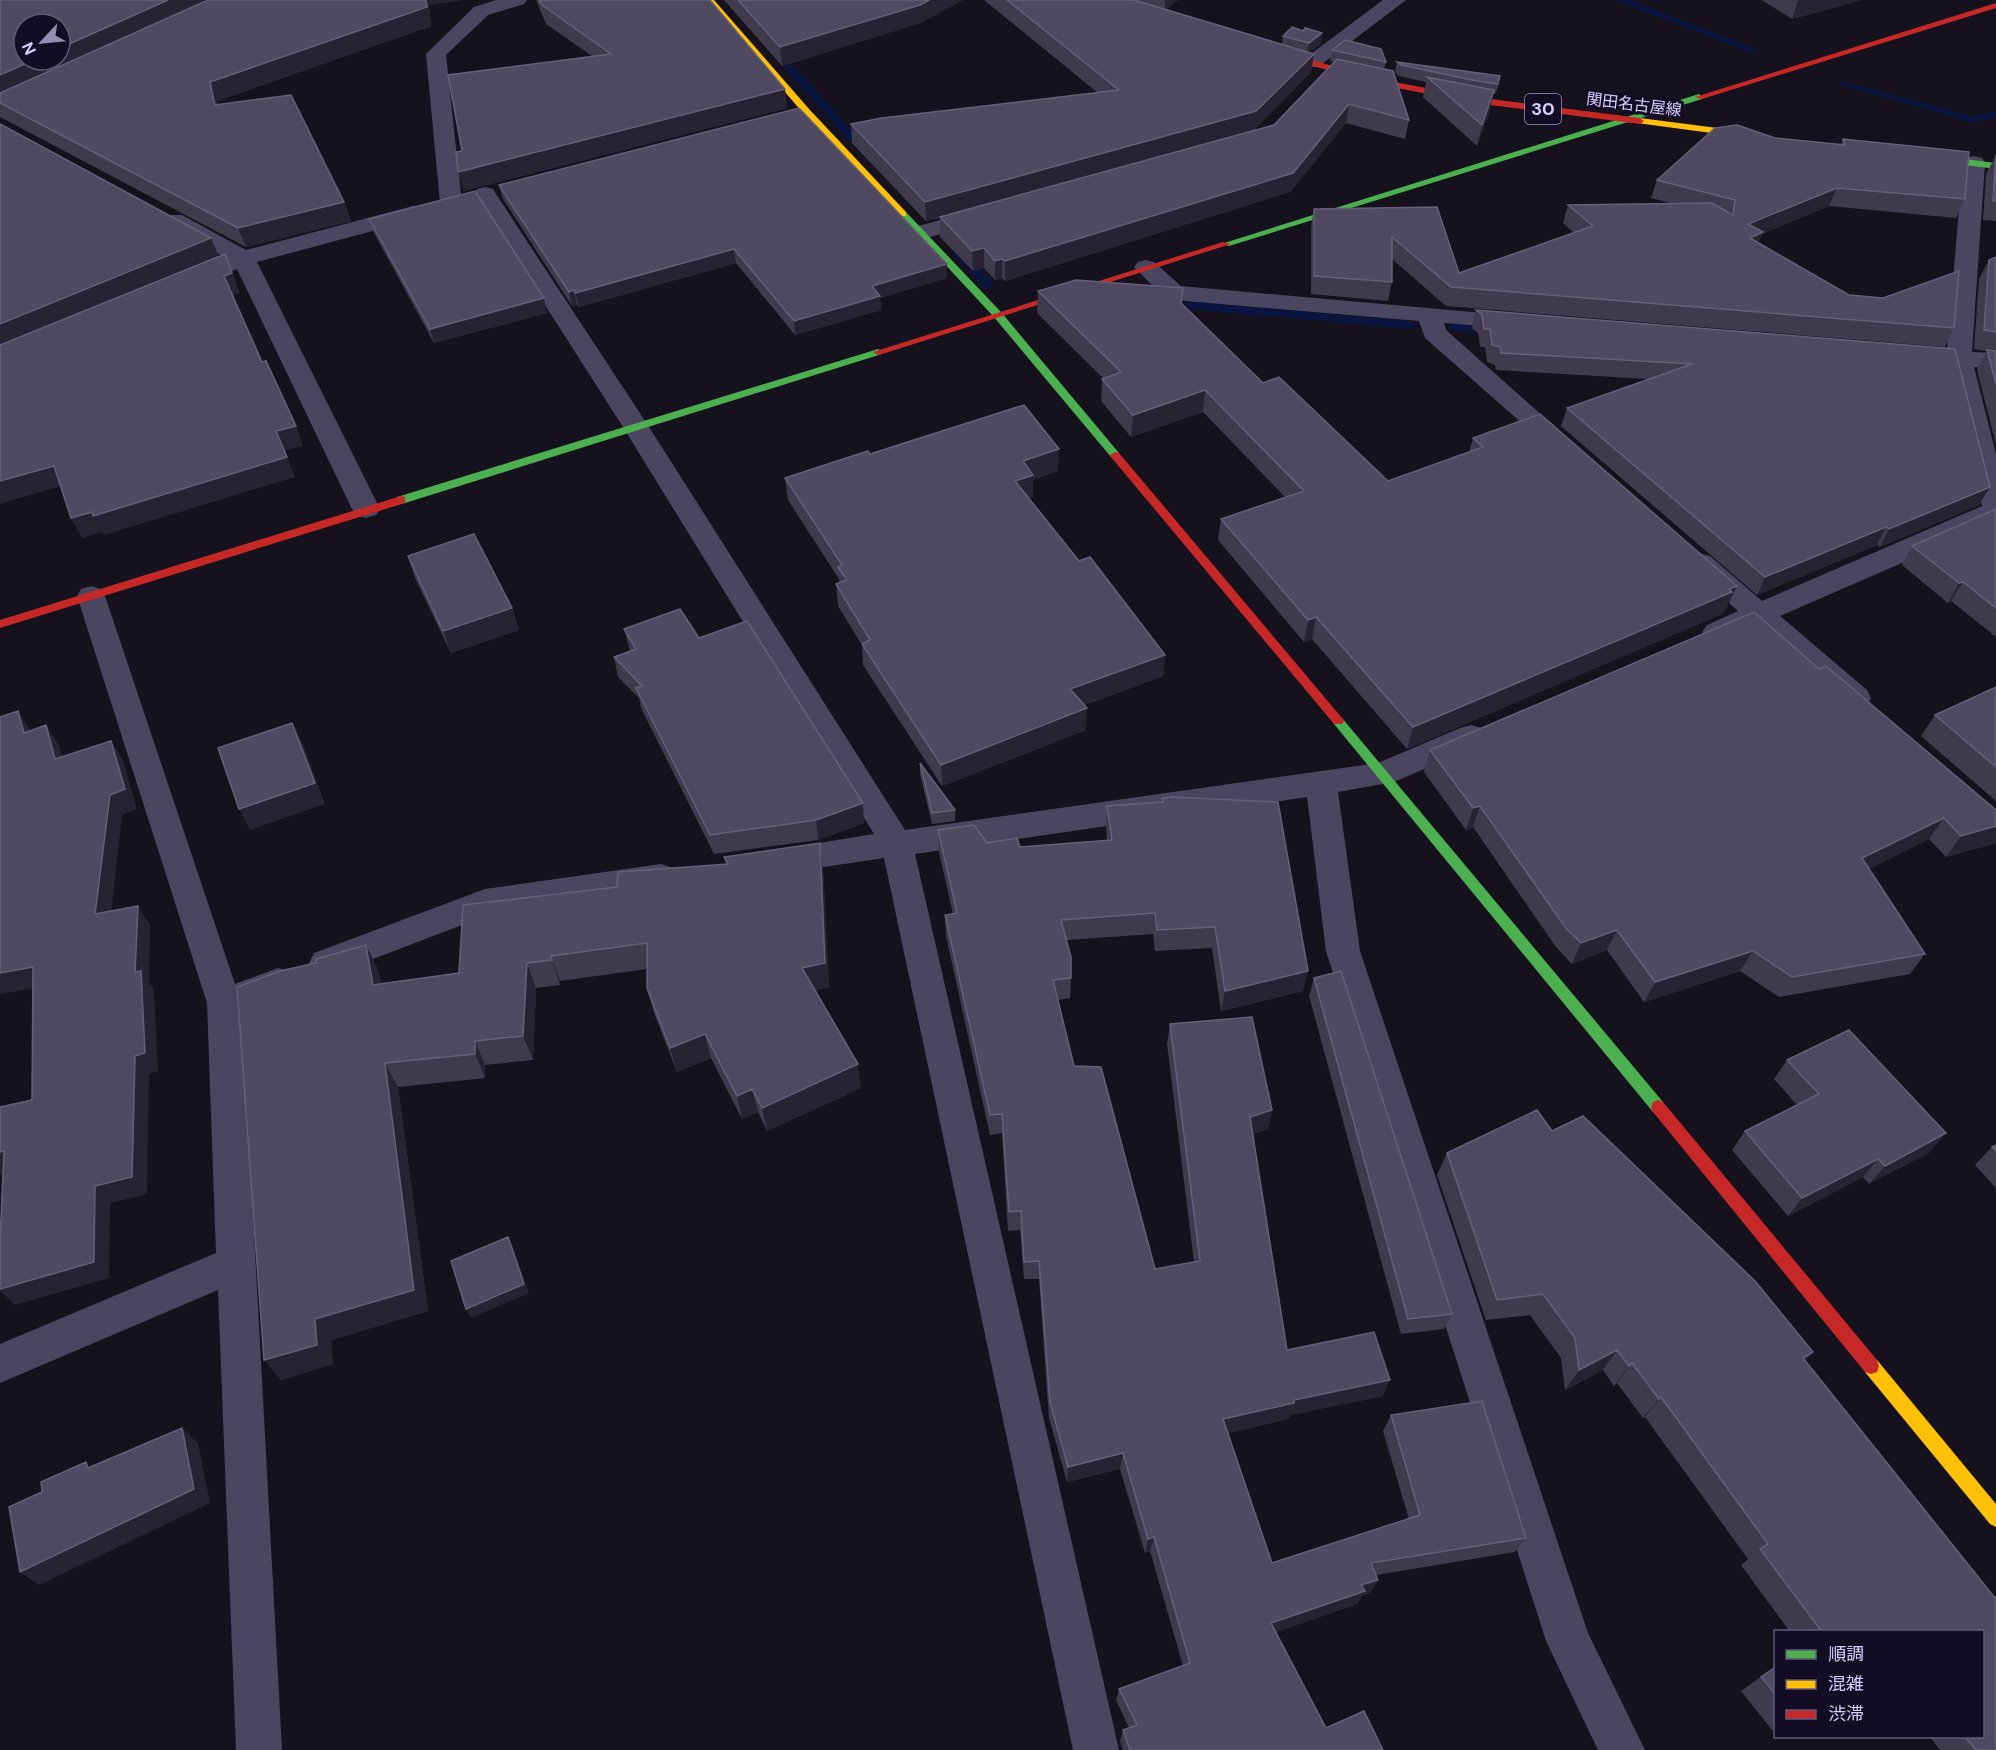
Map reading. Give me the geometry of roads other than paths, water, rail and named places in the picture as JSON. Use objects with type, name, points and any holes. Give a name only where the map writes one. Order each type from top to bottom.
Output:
[{"type":"street","points":[[451,203],[436,54],[479,6],[517,0]]},
{"type":"street","points":[[710,0],[806,111],[997,314],[1383,774],[1996,1518]]},
{"type":"street","points":[[1312,86],[1320,66],[1396,0]]},
{"type":"street","points":[[0,624],[366,508],[636,427],[1996,5]]},
{"type":"street","name":"関田名古屋線","points":[[1256,46],[1377,81],[1474,100],[1769,138]]},
{"type":"street","points":[[783,117],[806,111]]},
{"type":"street","points":[[1694,641],[1996,510],[1959,358],[1985,164],[1906,154]]},
{"type":"street","points":[[166,290],[243,258],[496,191],[636,427],[897,844],[1096,1750]]},
{"type":"street","points":[[152,208],[243,258],[366,508]]},
{"type":"street","points":[[919,233],[999,211]]},
{"type":"street","points":[[1146,267],[1174,293],[1548,324]]},
{"type":"street","points":[[1430,314],[1434,333],[1587,466]]},
{"type":"street","points":[[1889,352],[1996,361]]},
{"type":"street","points":[[1677,544],[1875,715]]},
{"type":"street","points":[[91,596],[224,1003],[259,1750]]},
{"type":"street","points":[[744,865],[1383,774],[1501,723]]},
{"type":"street","points":[[1321,783],[1343,951],[1568,1641],[1622,1750]]},
{"type":"street","points":[[224,1003],[485,902],[685,874]]},
{"type":"street","points":[[0,1364],[236,1263]]},
{"type":"waterway","points":[[1620,0],[1756,51]]},
{"type":"waterway","points":[[772,48],[867,154]]},
{"type":"waterway","points":[[1845,83],[1975,120],[1996,114]]},
{"type":"waterway","points":[[959,254],[988,285]]},
{"type":"waterway","points":[[1160,303],[1411,325]]},
{"type":"waterway","points":[[1454,327],[1487,330]]}]
